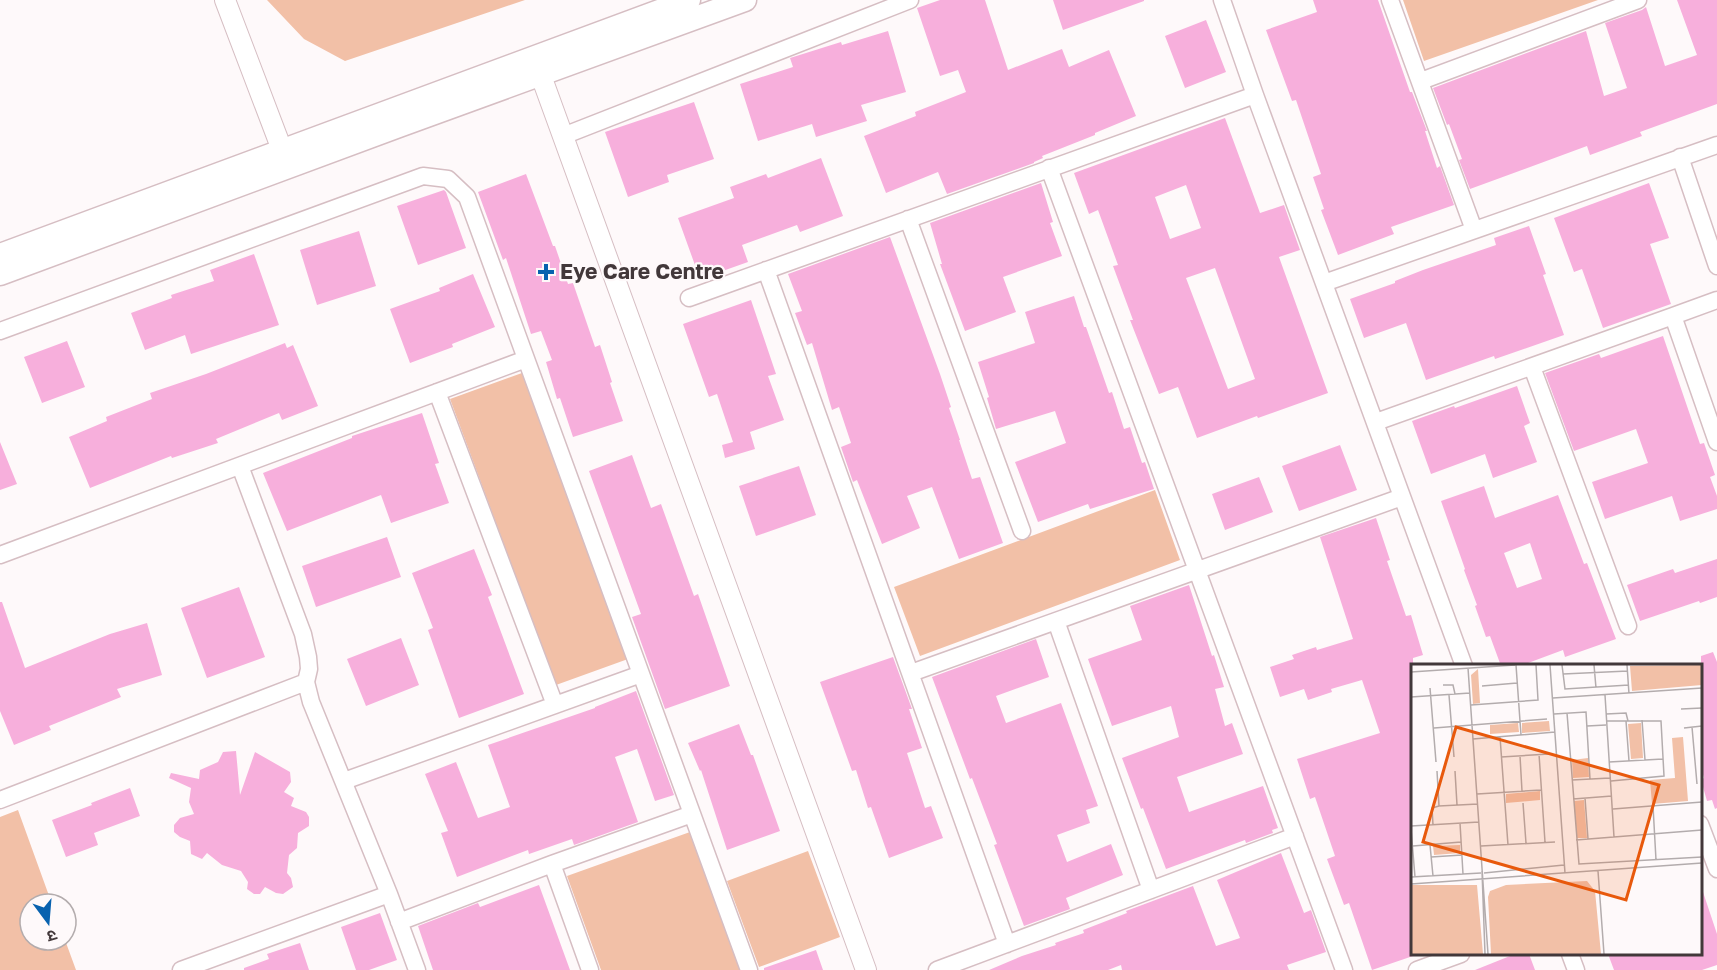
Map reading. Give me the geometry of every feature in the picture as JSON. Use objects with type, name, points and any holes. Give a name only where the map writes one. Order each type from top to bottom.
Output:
[{"type":"main road","points":[[538,66],[689,0]]},
{"type":"main road","points":[[0,255],[285,159],[538,66],[745,0]]},
{"type":"main road","points":[[0,274],[285,159]]},
{"type":"street","points":[[225,0],[285,159]]},
{"type":"street","points":[[563,136],[910,0]]},
{"type":"street","points":[[1222,0],[1463,664]]},
{"type":"street","points":[[1390,0],[1474,230]]},
{"type":"street","points":[[1420,81],[1638,0]]},
{"type":"street","points":[[538,66],[866,970]]},
{"type":"street","points":[[689,298],[1255,95]]},
{"type":"street","points":[[1324,283],[1717,145]]},
{"type":"street","points":[[1680,157],[1717,267]]},
{"type":"street","points":[[1049,168],[1344,970]]},
{"type":"street","points":[[0,331],[423,176],[448,179],[466,197],[749,970]]},
{"type":"street","points":[[908,219],[1022,531]]},
{"type":"street","points":[[766,270],[1007,944]]},
{"type":"street","points":[[1376,422],[1717,300]]},
{"type":"street","points":[[1673,316],[1717,442]]},
{"type":"street","points":[[0,555],[526,359]]},
{"type":"street","points":[[1532,367],[1628,626]]},
{"type":"street","points":[[437,392],[555,705]]},
{"type":"street","points":[[240,466],[303,634],[309,669],[306,682],[311,702],[389,894],[417,970]]},
{"type":"street","points":[[911,673],[1402,497]]},
{"type":"street","points":[[1056,621],[1151,890]]},
{"type":"street","points":[[344,781],[641,674]]},
{"type":"street","points":[[1,795],[306,682]]},
{"type":"street","points":[[399,922],[692,814]]},
{"type":"street","points":[[1702,827],[1717,869]]},
{"type":"street","points":[[937,970],[1295,836]]},
{"type":"street","points":[[552,864],[590,970]]},
{"type":"street","points":[[181,970],[389,894]]},
{"type":"street","points":[[1417,970],[1458,955]]},
{"type":"street","points":[[1570,955],[1576,970]]},
{"type":"shaded area","points":[[267,0],[525,0],[345,61],[304,39]]},
{"type":"shaded area","points":[[1403,0],[1598,0],[1424,61]]},
{"type":"shaded area","points":[[522,373],[628,659],[556,685],[450,399]]},
{"type":"shaded area","points":[[1155,490],[1180,560],[920,656],[894,587]]},
{"type":"shaded area","points":[[18,810],[48,892],[18,892],[18,952],[69,952],[76,970],[0,970],[0,817]]},
{"type":"shaded area","points":[[690,832],[740,970],[601,970],[567,876]]},
{"type":"shaded area","points":[[808,851],[840,937],[759,967],[727,881]]},
{"type":"building","points":[[940,0],[985,0],[1008,70],[1062,49],[1069,67],[1109,50],[1136,116],[1042,156],[1043,158],[1034,163],[947,194],[938,172],[886,193],[864,136],[916,116],[915,112],[966,92],[958,70],[940,76],[917,8]]},
{"type":"building","points":[[1053,0],[1144,0],[1144,1],[1063,30]]},
{"type":"building","points":[[1313,0],[1378,0],[1410,92],[1412,92],[1427,131],[1425,131],[1437,168],[1440,166],[1454,205],[1391,227],[1394,234],[1338,255],[1321,210],[1324,209],[1313,177],[1321,174],[1296,100],[1292,101],[1266,30],[1317,12]]},
{"type":"building","points":[[1677,0],[1717,0],[1717,104],[1640,132],[1642,136],[1590,155],[1587,146],[1470,189],[1459,160],[1462,159],[1433,88],[1586,31],[1604,96],[1627,88],[1605,23],[1646,7],[1665,66],[1697,55]]},
{"type":"building","points":[[1206,20],[1226,72],[1185,88],[1165,36]]},
{"type":"building","points":[[888,31],[906,92],[861,105],[867,121],[816,137],[812,124],[758,141],[740,84],[793,67],[790,58],[841,42],[842,45]]},
{"type":"building","points":[[694,102],[714,159],[667,175],[669,182],[628,197],[605,132]]},
{"type":"building","points":[[1225,118],[1260,213],[1284,205],[1300,250],[1279,257],[1328,393],[1197,438],[1178,387],[1159,394],[1130,320],[1133,320],[1113,266],[1118,265],[1098,210],[1089,214],[1074,173]],"holes":[[[1186,185],[1201,228],[1170,239],[1155,197]],[[1215,268],[1255,379],[1228,389],[1186,278]]]},
{"type":"building","points":[[821,158],[843,216],[800,232],[797,225],[742,245],[748,262],[700,279],[678,218],[734,198],[730,187],[766,174],[768,178]]},
{"type":"building","points":[[526,174],[568,284],[573,283],[595,347],[600,345],[623,421],[573,437],[560,398],[557,399],[546,362],[552,360],[541,331],[531,334],[506,258],[503,260],[478,192]]},
{"type":"building","points":[[1041,183],[1053,222],[1050,223],[1062,256],[1003,277],[1016,312],[965,331],[940,264],[942,264],[930,223]]},
{"type":"building","points":[[1649,183],[1669,238],[1650,244],[1671,304],[1603,328],[1582,269],[1574,272],[1554,218]]},
{"type":"building","points":[[444,190],[466,248],[418,265],[397,206]]},
{"type":"building","points":[[1529,226],[1564,335],[1426,380],[1406,323],[1364,338],[1350,299],[1423,270],[1496,245],[1494,238]]},
{"type":"building","points":[[359,231],[376,286],[317,305],[300,250]]},
{"type":"building","points":[[890,237],[940,374],[972,479],[980,477],[1003,543],[959,559],[932,487],[907,496],[920,528],[882,544],[857,480],[853,482],[841,447],[851,443],[839,407],[832,410],[812,343],[807,345],[795,313],[802,311],[788,274]]},
{"type":"building","points":[[254,254],[279,325],[191,354],[185,335],[145,350],[131,313],[172,298],[171,295],[214,281],[210,270]]},
{"type":"building","points":[[473,274],[495,327],[452,344],[453,347],[410,363],[390,309],[440,291],[439,288]]},
{"type":"building","points":[[1074,296],[1109,393],[1112,392],[1124,429],[1130,427],[1142,463],[1145,462],[1154,489],[1090,509],[1088,504],[1038,522],[1015,462],[1066,443],[1055,411],[996,429],[978,362],[1035,343],[1025,312]]},
{"type":"building","points":[[751,300],[776,374],[768,376],[784,420],[750,432],[755,449],[725,458],[722,445],[733,442],[717,394],[709,397],[683,324]]},
{"type":"building","points":[[1663,336],[1700,444],[1704,443],[1715,475],[1710,477],[1717,496],[1717,509],[1680,521],[1672,496],[1605,519],[1592,482],[1648,463],[1636,429],[1574,451],[1545,373],[1599,354],[1601,358]]},
{"type":"building","points":[[67,341],[85,387],[42,403],[24,357]]},
{"type":"building","points":[[285,343],[287,348],[293,345],[318,406],[282,420],[279,413],[216,439],[218,443],[172,458],[171,456],[90,488],[69,437],[107,421],[106,417],[152,399],[150,393]]},
{"type":"building","points":[[1517,386],[1530,423],[1524,426],[1537,462],[1493,478],[1485,454],[1431,474],[1412,421]]},
{"type":"building","points":[[422,413],[439,463],[435,464],[449,503],[391,523],[381,495],[287,531],[263,473],[352,438],[352,436]]},
{"type":"building","points":[[0,442],[17,484],[0,490]]},
{"type":"building","points":[[1340,445],[1357,490],[1299,511],[1282,466]]},
{"type":"building","points":[[632,455],[651,508],[661,504],[694,596],[698,594],[730,686],[665,709],[632,617],[641,614],[589,471]]},
{"type":"building","points":[[799,466],[816,515],[756,536],[739,486]]},
{"type":"building","points":[[1259,477],[1273,512],[1225,530],[1212,494]]},
{"type":"building","points":[[1484,486],[1495,518],[1558,495],[1616,639],[1565,657],[1563,650],[1525,664],[1500,664],[1490,636],[1486,637],[1441,501]],"holes":[[[1530,543],[1542,579],[1517,588],[1504,553]]]},
{"type":"building","points":[[1376,518],[1390,560],[1387,561],[1406,616],[1411,615],[1423,655],[1413,658],[1413,664],[1411,664],[1411,955],[1413,956],[1372,970],[1349,903],[1344,905],[1327,859],[1335,856],[1315,797],[1310,799],[1297,759],[1380,733],[1362,680],[1331,689],[1332,692],[1308,700],[1304,689],[1280,697],[1270,667],[1294,659],[1292,655],[1353,639],[1320,537]]},
{"type":"building","points":[[387,537],[401,577],[316,607],[302,566]]},
{"type":"building","points":[[474,549],[492,595],[488,597],[524,694],[459,718],[428,630],[433,628],[412,573]]},
{"type":"building","points":[[1717,559],[1717,597],[1640,621],[1627,585],[1673,569],[1675,573]]},
{"type":"building","points":[[1189,585],[1224,687],[1215,689],[1225,726],[1232,723],[1243,754],[1177,777],[1189,812],[1263,786],[1278,828],[1272,830],[1273,833],[1246,843],[1245,840],[1166,869],[1122,758],[1179,737],[1171,706],[1112,726],[1088,659],[1142,640],[1130,606]]},
{"type":"building","points":[[239,587],[265,657],[207,678],[181,608]]},
{"type":"building","points":[[0,602],[2,602],[25,668],[110,634],[147,623],[162,675],[117,689],[121,697],[49,726],[51,730],[14,745],[0,711]]},
{"type":"building","points":[[401,638],[419,685],[366,706],[347,659]]},
{"type":"building","points":[[1036,639],[1049,677],[996,696],[1006,723],[1061,703],[1098,806],[1086,810],[1090,823],[1057,835],[1067,862],[1111,844],[1123,875],[1066,898],[1070,909],[1024,926],[994,845],[997,844],[932,677]]},
{"type":"building","points":[[1713,652],[1717,662],[1717,808],[1715,809],[1712,800],[1707,801],[1702,784],[1704,778],[1702,771],[1701,656]]},
{"type":"building","points":[[893,657],[912,709],[909,709],[922,748],[907,753],[925,808],[931,806],[943,838],[889,858],[871,807],[868,808],[856,770],[852,771],[820,682]]},
{"type":"building","points":[[636,691],[674,795],[655,801],[637,749],[615,757],[638,822],[574,845],[572,839],[529,854],[528,850],[457,877],[441,833],[448,831],[425,774],[456,762],[478,818],[510,807],[488,745],[595,708]]},
{"type":"building","points":[[739,724],[751,755],[753,755],[780,831],[727,850],[701,770],[688,743]]},
{"type":"building","points":[[236,751],[240,795],[255,752],[290,772],[291,782],[284,792],[294,798],[291,806],[306,812],[309,817],[309,826],[298,833],[297,848],[289,855],[287,873],[293,887],[283,894],[265,887],[260,894],[254,894],[247,889],[248,882],[241,871],[222,865],[207,853],[202,859],[191,854],[190,841],[174,832],[174,825],[180,818],[194,814],[189,802],[191,788],[169,778],[171,773],[199,779],[200,770],[218,762],[223,752]]},
{"type":"building","points":[[130,788],[140,816],[94,833],[98,845],[66,857],[52,820]]},
{"type":"building","points":[[1281,853],[1304,913],[1311,910],[1326,952],[1287,965],[1289,970],[1122,970],[1121,965],[1108,970],[989,970],[1084,933],[1083,930],[1127,913],[1126,911],[1193,886],[1216,946],[1240,938],[1217,880]]},
{"type":"building","points":[[539,885],[570,970],[433,970],[418,926],[478,903],[480,907]]},
{"type":"building","points":[[1702,892],[1717,934],[1717,965],[1702,970],[1614,970],[1608,955],[1702,955]]},
{"type":"building","points":[[380,913],[397,960],[369,970],[356,970],[341,927]]},
{"type":"building","points":[[300,943],[309,970],[244,970],[244,968],[269,959],[267,954]]},
{"type":"building","points":[[816,950],[823,970],[764,970],[764,968]]},
{"type":"building","points":[[1512,955],[1529,955],[1535,970],[1475,970]]},
{"type":"place","name":"Eye Care Centre","points":[[546,272]]}]
